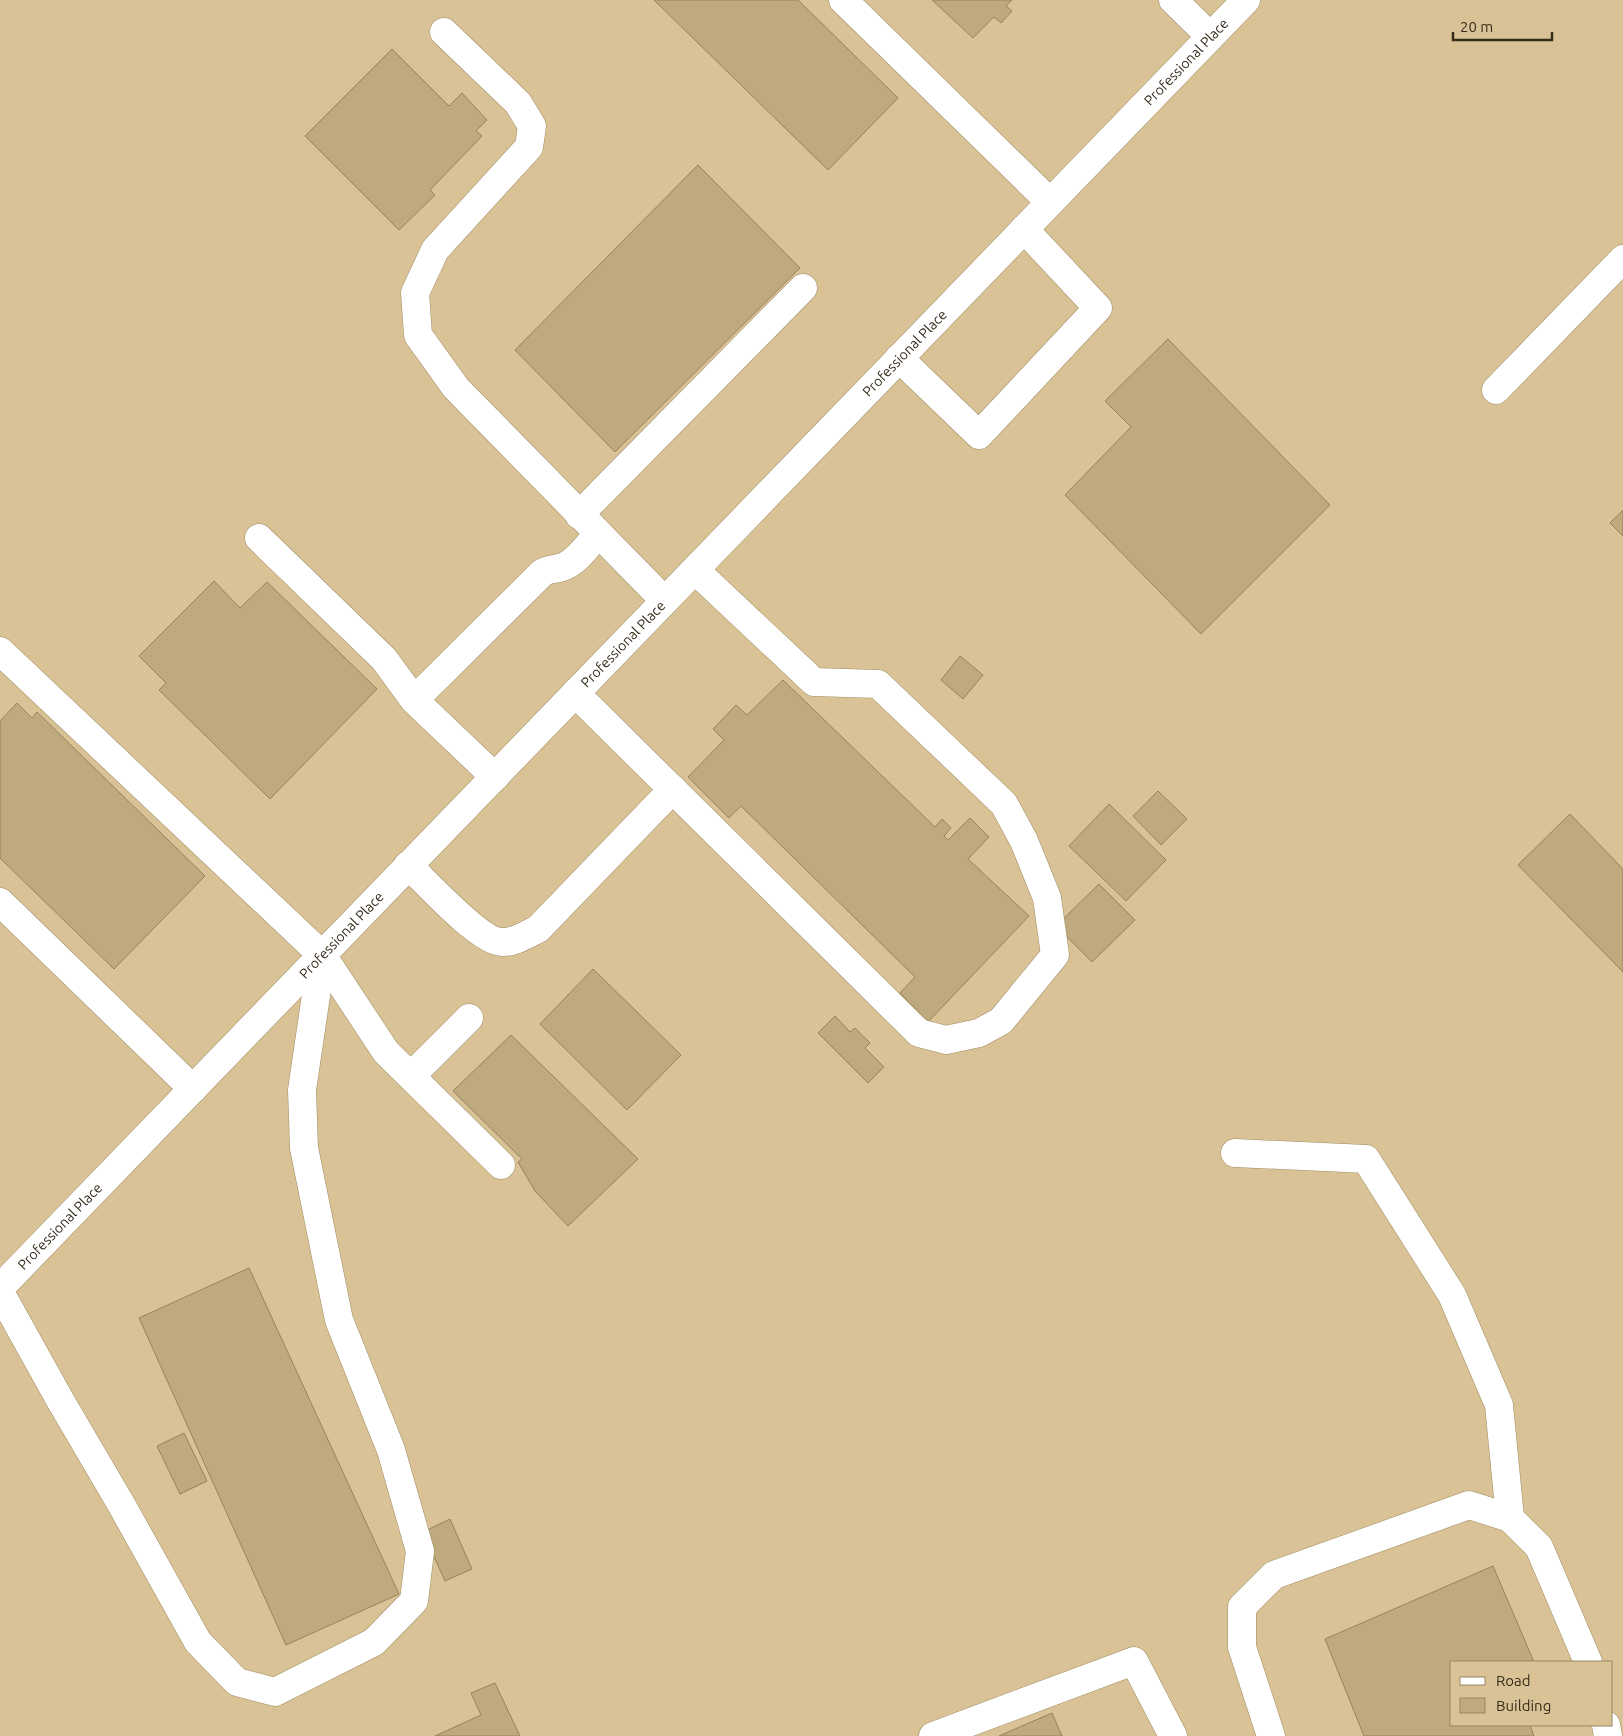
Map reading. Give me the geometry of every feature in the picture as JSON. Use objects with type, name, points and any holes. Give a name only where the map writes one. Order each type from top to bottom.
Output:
[{"type":"street","points":[[843,0],[1050,202]]},
{"type":"street","points":[[1173,0],[1210,36]]},
{"type":"street","name":"Professional Place","points":[[0,1290],[664,600],[1246,0]]},
{"type":"street","points":[[444,32],[518,103],[532,126],[529,147],[435,250],[415,293],[418,335],[456,388],[664,600]]},
{"type":"street","points":[[899,358],[979,435],[1098,308],[1024,229]]},
{"type":"street","points":[[1496,390],[1623,259]]},
{"type":"street","points":[[579,515],[803,288]]},
{"type":"street","points":[[414,700],[542,573],[570,563],[598,534]]},
{"type":"street","points":[[259,538],[384,659],[414,700],[495,777]]},
{"type":"street","points":[[575,693],[919,1033],[946,1040],[979,1032],[1001,1021],[1055,956],[1047,898],[1024,841],[1004,804],[878,684],[814,682],[695,570]]},
{"type":"street","points":[[0,651],[322,955],[386,1052],[501,1165]]},
{"type":"street","points":[[408,866],[482,935],[502,943],[520,938],[538,929],[673,789]]},
{"type":"street","points":[[0,902],[193,1089]]},
{"type":"street","points":[[0,1290],[60,1400],[198,1642],[237,1682],[275,1692],[374,1642],[414,1601],[420,1551],[391,1450],[339,1320],[304,1148],[302,1090],[322,955]]},
{"type":"street","points":[[411,1076],[469,1018]]},
{"type":"street","points":[[1235,1154],[1366,1159],[1452,1296],[1499,1405],[1510,1518]]},
{"type":"street","points":[[1271,1736],[1242,1648],[1242,1608],[1274,1575],[1469,1504],[1510,1518],[1539,1547],[1588,1661]]},
{"type":"street","points":[[933,1736],[1134,1661],[1173,1736]]},
{"type":"building","points":[[654,0],[798,0],[898,98],[828,170]]},
{"type":"building","points":[[932,0],[1012,0],[1006,6],[1012,11],[1001,23],[994,17],[973,38]]},
{"type":"building","points":[[392,49],[449,106],[462,93],[487,120],[476,131],[482,136],[430,190],[435,195],[399,230],[305,136]]},
{"type":"building","points":[[698,165],[800,268],[615,452],[515,350]]},
{"type":"building","points":[[1168,339],[1330,505],[1201,634],[1065,495],[1131,427],[1105,401]]},
{"type":"building","points":[[1623,510],[1623,536],[1610,523]]},
{"type":"building","points":[[214,581],[240,608],[267,582],[377,689],[270,799],[159,690],[166,683],[139,656]]},
{"type":"building","points":[[960,656],[983,675],[963,699],[941,680]]},
{"type":"building","points":[[783,680],[935,827],[942,819],[951,828],[944,836],[948,840],[970,818],[989,837],[968,859],[1029,916],[928,1022],[900,993],[915,977],[741,806],[729,818],[688,777],[724,740],[713,729],[736,705],[747,715]]},
{"type":"building","points":[[17,703],[32,718],[37,712],[205,876],[114,969],[0,858],[0,721]]},
{"type":"building","points":[[1158,791],[1187,819],[1161,845],[1133,816]]},
{"type":"building","points":[[1109,804],[1166,860],[1126,901],[1069,846]]},
{"type":"building","points":[[1570,814],[1623,869],[1623,972],[1518,865]]},
{"type":"building","points":[[1099,884],[1135,920],[1092,962],[1056,926]]},
{"type":"building","points":[[593,969],[681,1055],[627,1110],[540,1024]]},
{"type":"building","points":[[835,1016],[850,1032],[855,1028],[870,1043],[865,1048],[884,1067],[868,1083],[818,1033]]},
{"type":"building","points":[[511,1035],[638,1159],[568,1226],[535,1191],[518,1162],[522,1159],[453,1091]]},
{"type":"building","points":[[249,1268],[399,1594],[286,1645],[139,1318]]},
{"type":"building","points":[[184,1433],[207,1481],[180,1494],[157,1446]]},
{"type":"building","points":[[450,1519],[472,1569],[445,1581],[423,1532]]},
{"type":"building","points":[[1493,1566],[1534,1661],[1450,1661],[1450,1726],[1530,1726],[1534,1736],[1364,1736],[1325,1639]]},
{"type":"building","points":[[495,1683],[520,1736],[435,1736],[481,1715],[471,1693]]},
{"type":"building","points":[[1052,1713],[1062,1736],[999,1736]]}]
